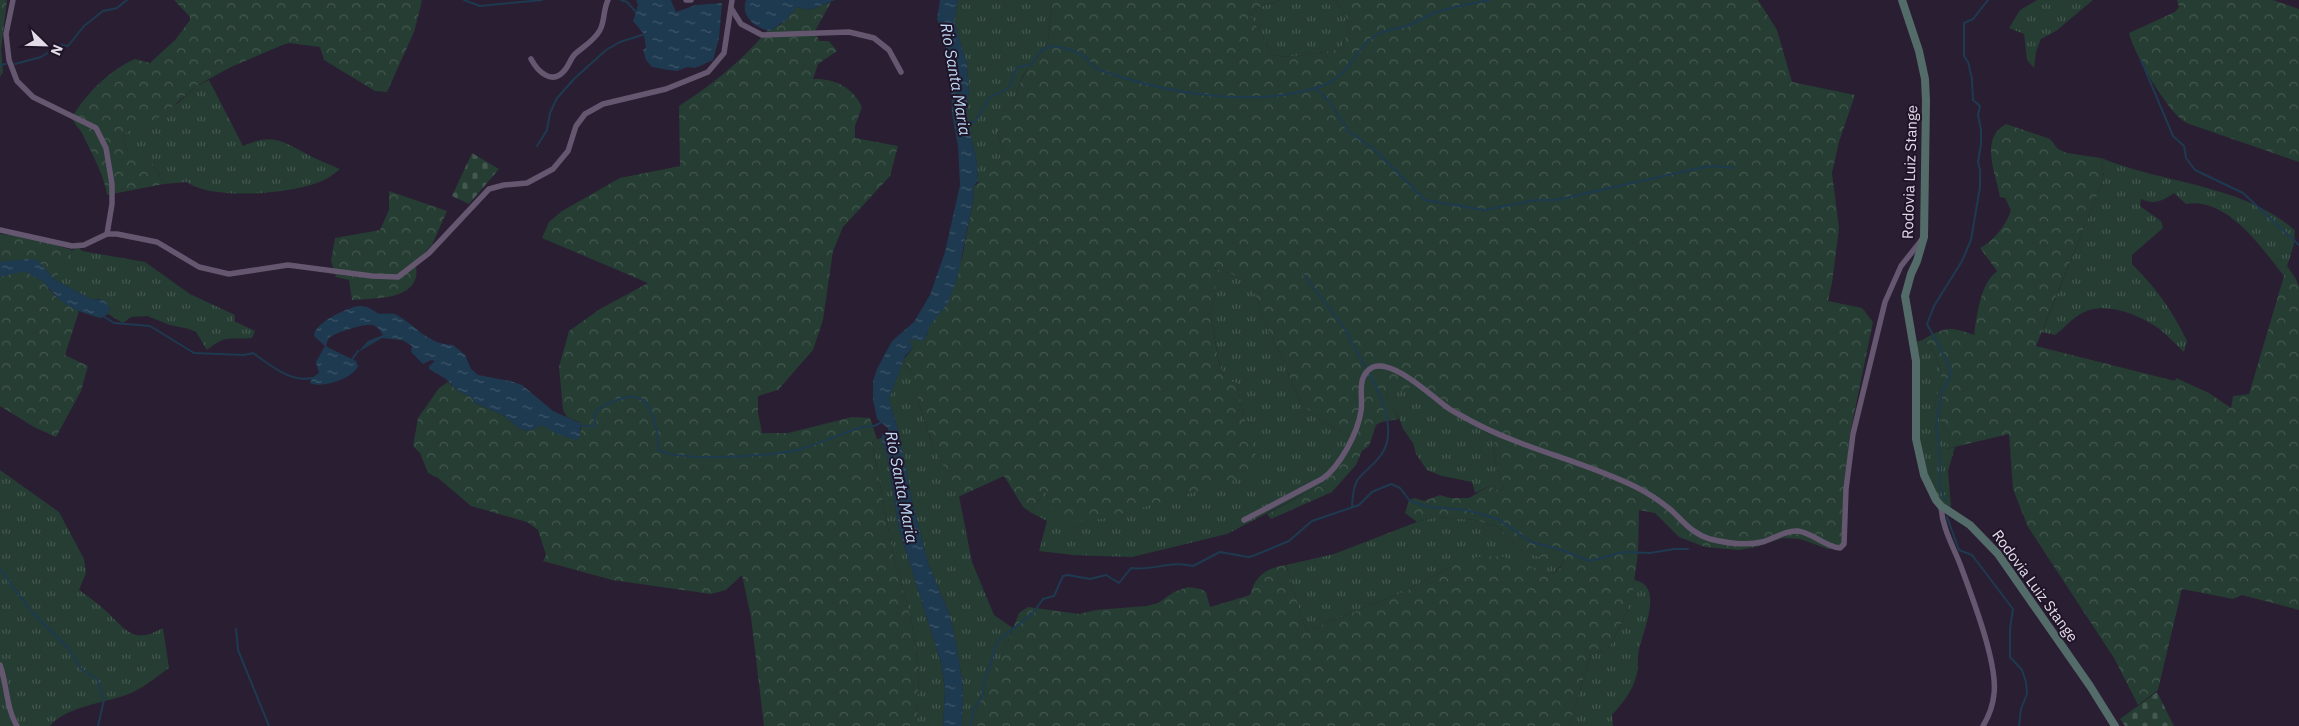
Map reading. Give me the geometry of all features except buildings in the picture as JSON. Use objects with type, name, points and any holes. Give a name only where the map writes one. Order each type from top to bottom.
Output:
[{"type":"street","points":[[13,0],[6,34],[9,60],[17,80],[33,96],[96,128],[106,148],[112,190],[107,234]]},
{"type":"street","points":[[531,59],[536,69],[550,77],[555,77],[564,72],[575,55],[595,38],[601,28],[604,7],[608,0]]},
{"type":"street","points":[[686,0],[692,0]]},
{"type":"street","points":[[0,230],[72,246],[84,245],[107,234],[157,242],[199,267],[229,274],[288,265],[372,276],[398,277],[429,253],[490,189],[504,185],[527,184],[553,169],[568,151],[576,126],[585,114],[603,104],[672,87],[708,72],[724,53],[732,0]]},
{"type":"street","name":"Rodovia Luiz Stange","points":[[1902,0],[1919,51],[1924,78],[1924,237],[1907,285],[1906,308],[1916,361],[1916,439],[1924,474],[1936,500],[1941,506],[1970,525],[1998,554],[2090,686],[2115,726]]},
{"type":"street","points":[[730,8],[741,24],[762,35],[849,32],[874,38],[889,50],[901,72]]},
{"type":"street","points":[[1244,520],[1322,479],[1332,471],[1346,450],[1360,418],[1361,386],[1366,372],[1373,367],[1381,367],[1411,379],[1450,409],[1496,435],[1597,469],[1636,487],[1655,498],[1698,534],[1724,542],[1747,544],[1762,542],[1787,532],[1799,531],[1813,535],[1831,546],[1840,548],[1844,544],[1846,489],[1853,434],[1885,302],[1901,266],[1924,237]]},
{"type":"street","points":[[1941,506],[1946,531],[1979,620],[1994,675],[1993,702],[1983,726]]},
{"type":"street","points":[[0,665],[16,726]]},
{"type":"green space","points":[[0,0],[7,0],[1,49],[3,72],[0,77]]},
{"type":"green space","points":[[174,0],[422,1],[414,32],[387,92],[375,91],[324,60],[320,47],[289,43],[280,46],[231,67],[196,86],[162,116],[125,133],[123,139],[129,154],[134,153],[152,163],[164,184],[107,195],[104,180],[83,135],[72,118],[91,92],[117,69],[135,59],[150,63],[176,39],[190,20],[190,17]]},
{"type":"green space","points":[[958,0],[1052,0],[1048,42],[1022,77],[1015,98],[1001,115],[997,131],[1003,151],[987,178],[978,183],[977,163],[966,112],[969,92],[967,64],[954,21]]},
{"type":"green space","points":[[1052,0],[1281,0],[1256,8],[1250,15],[1273,55],[1298,56],[1341,48],[1347,34],[1348,23],[1344,12],[1335,0],[1758,0],[1777,30],[1792,82],[1855,95],[1839,142],[1832,173],[1839,228],[1828,301],[1862,308],[1873,322],[1850,434],[1843,500],[1842,544],[1839,549],[1828,549],[1800,539],[1783,538],[1756,547],[1739,550],[1705,547],[1679,537],[1655,513],[1639,510],[1638,553],[1633,589],[1627,612],[1608,650],[1591,654],[1569,726],[973,726],[980,696],[1002,657],[1019,613],[1028,607],[1079,614],[1096,610],[1146,606],[1158,603],[1174,592],[1188,587],[1201,589],[1206,592],[1210,607],[1250,595],[1252,588],[1262,574],[1273,568],[1286,565],[1306,631],[1406,591],[1450,567],[1477,557],[1501,556],[1552,574],[1560,568],[1564,559],[1550,560],[1523,552],[1498,527],[1475,520],[1437,517],[1417,522],[1405,513],[1409,500],[1415,498],[1424,501],[1440,495],[1450,498],[1469,498],[1489,486],[1500,491],[1503,488],[1494,452],[1495,439],[1421,384],[1402,390],[1388,389],[1386,398],[1399,419],[1384,421],[1376,425],[1369,446],[1362,451],[1356,465],[1332,492],[1271,519],[1267,514],[1319,486],[1349,449],[1350,437],[1324,422],[1301,404],[1264,322],[1259,302],[1250,285],[1232,274],[1214,268],[1216,294],[1210,311],[1219,364],[1226,380],[1237,383],[1244,417],[1261,472],[1103,519],[1060,522],[1045,492],[1030,512],[1023,507],[1004,476],[958,497],[955,485],[933,445],[911,373],[903,360],[913,348],[909,339],[927,336],[928,329],[962,258],[974,196],[973,187],[991,172],[1003,151],[995,124],[1000,115],[1015,98],[1022,78],[1048,42]]},
{"type":"green space","points":[[1281,0],[1335,0],[1344,12],[1348,23],[1347,34],[1341,48],[1298,56],[1273,55],[1250,15],[1256,8]]},
{"type":"green space","points":[[2037,0],[2093,0],[2056,31],[2041,39],[2036,52],[2034,68],[2027,60],[2024,34],[2009,28],[2020,10]]},
{"type":"green space","points":[[2177,0],[2273,0],[2299,9],[2299,162],[2184,122],[2166,103],[2143,66],[2129,33],[2175,12],[2179,7]]},
{"type":"green space","points":[[831,2],[815,31],[819,41],[829,41],[837,51],[818,64],[813,79],[835,82],[854,94],[862,107],[855,126],[855,138],[898,146],[890,176],[843,227],[833,251],[823,320],[813,350],[778,390],[758,396],[758,412],[762,433],[788,433],[852,417],[870,418],[877,439],[872,442],[894,559],[911,618],[919,672],[917,726],[764,726],[751,617],[742,575],[726,590],[711,594],[612,580],[543,561],[546,555],[538,530],[527,522],[471,506],[438,478],[428,473],[420,453],[413,446],[418,418],[439,388],[448,382],[458,391],[470,396],[475,403],[503,415],[520,429],[529,431],[542,425],[569,438],[580,437],[581,425],[579,422],[567,417],[563,410],[559,367],[569,331],[600,309],[648,283],[542,238],[549,222],[562,211],[620,178],[680,166],[679,106],[726,72],[767,31],[781,24],[797,7],[810,10]]},
{"type":"green space","points":[[209,80],[243,146],[266,139],[279,141],[340,169],[326,179],[311,185],[275,192],[215,192],[199,188],[187,182],[164,184],[152,163],[129,154],[123,139],[125,133],[178,103],[196,86]]},
{"type":"green space","points":[[2006,124],[2050,139],[2058,149],[2067,153],[2101,158],[2104,178],[2036,346],[2175,381],[2176,378],[2209,393],[2231,408],[2233,396],[2249,394],[2287,266],[2299,287],[2299,610],[2242,595],[2233,599],[2182,589],[2158,690],[2138,705],[2114,658],[2028,527],[2013,489],[2009,434],[1946,449],[1950,435],[1936,407],[1935,401],[1941,381],[1940,368],[1932,349],[1922,340],[1937,332],[1948,329],[1974,335],[1983,292],[1991,277],[1997,271],[1980,248],[1999,232],[2011,210],[2005,198],[2000,197],[1991,157],[1993,138],[1998,130]]},
{"type":"green space","points":[[472,153],[499,169],[469,204],[452,196]]},
{"type":"green space","points":[[2101,158],[2125,167],[2227,194],[2251,203],[2274,215],[2295,230],[2294,244],[2284,276],[2242,226],[2215,208],[2201,204],[2186,204],[2174,193],[2158,201],[2150,202],[2141,199],[2140,206],[2161,221],[2163,228],[2132,255],[2132,264],[2149,282],[2176,319],[2187,341],[2184,352],[2163,332],[2147,321],[2128,313],[2107,308],[2088,311],[2079,315],[2055,335],[2042,332],[2104,178]]},
{"type":"green space","points":[[389,191],[447,211],[432,245],[416,261],[416,277],[412,285],[406,290],[389,297],[352,300],[349,280],[336,277],[331,261],[335,238],[380,230],[389,210]]},
{"type":"green space","points":[[0,234],[29,237],[72,250],[55,280],[37,260],[0,262]]},
{"type":"green space","points":[[79,247],[82,251],[145,262],[190,294],[235,315],[234,321],[255,331],[252,338],[224,340],[207,350],[196,332],[189,329],[170,325],[147,316],[131,317],[123,323],[108,314],[110,308],[100,299],[91,299],[55,280],[71,251]]},
{"type":"green space","points":[[1213,268],[1232,274],[1250,284],[1259,302],[1264,322],[1301,404],[1324,422],[1350,437],[1349,449],[1319,486],[1227,534],[1132,557],[1073,555],[1039,551],[1047,521],[1030,512],[1045,492],[1122,514],[1158,502],[1244,417],[1237,383],[1226,381],[1219,363],[1210,311],[1216,294]]},
{"type":"green space","points":[[19,271],[38,276],[58,298],[79,311],[65,355],[88,366],[81,391],[56,437],[34,427],[0,406],[0,277]]},
{"type":"green space","points":[[1922,340],[1932,349],[1938,361],[1941,381],[1935,401],[1936,407],[1950,435],[1947,449],[1955,447],[1948,471],[1951,507],[1948,514],[1922,470],[1911,344]]},
{"type":"green space","points":[[903,360],[913,375],[917,396],[930,438],[942,463],[957,486],[972,562],[994,615],[1013,628],[1002,657],[980,696],[973,726],[962,726],[963,687],[956,643],[949,613],[928,563],[911,496],[899,433],[889,399]]},
{"type":"green space","points":[[1421,384],[1495,439],[1494,452],[1503,488],[1500,491],[1489,486],[1475,493],[1472,482],[1442,476],[1427,470],[1416,454],[1413,443],[1386,398],[1388,389]]},
{"type":"green space","points":[[881,438],[887,455],[899,529],[941,663],[945,690],[943,726],[917,726],[919,672],[911,618],[894,559],[872,441]]},
{"type":"green space","points":[[0,470],[59,512],[84,559],[86,573],[79,590],[132,634],[145,635],[163,628],[169,668],[132,693],[85,706],[65,714],[50,726],[0,726]]},
{"type":"green space","points":[[1437,517],[1475,520],[1498,527],[1523,552],[1564,559],[1560,567],[1552,574],[1540,571],[1450,567],[1406,591],[1306,631],[1286,565],[1334,554],[1417,522]]},
{"type":"green space","points":[[1634,580],[1643,584],[1648,590],[1650,610],[1639,650],[1637,674],[1632,688],[1612,715],[1613,726],[1569,726],[1591,654],[1608,650],[1627,612]]},
{"type":"green space","points":[[2157,692],[2174,726],[2125,726],[2120,719]]},
{"type":"water","points":[[636,0],[671,0],[676,12],[696,5],[722,3],[719,38],[713,60],[695,68],[687,67],[677,71],[652,67],[646,60],[643,50],[646,48],[644,34],[633,21],[638,5]]},
{"type":"water","points":[[746,0],[835,0],[810,10],[797,7],[786,20],[770,31],[759,27],[750,20],[745,11]]},
{"type":"water","name":"Rio Santa Maria","points":[[940,0],[958,0],[954,21],[967,64],[969,92],[966,112],[977,163],[978,181],[973,187],[974,196],[957,279],[948,303],[929,327],[926,338],[922,341],[909,339],[913,348],[905,356],[889,399],[899,433],[911,496],[928,563],[949,613],[956,643],[963,687],[962,726],[943,726],[945,690],[941,663],[899,529],[887,455],[881,439],[883,433],[888,433],[888,428],[877,419],[873,400],[873,381],[877,369],[892,341],[914,322],[930,295],[945,252],[960,185],[958,146],[952,113],[951,82],[945,41],[937,19]]},
{"type":"water","points":[[27,259],[37,260],[55,280],[91,299],[104,300],[110,308],[108,314],[101,318],[71,307],[60,300],[32,273],[20,272],[0,277],[0,262]]},
{"type":"water","points":[[358,306],[364,306],[380,314],[395,314],[436,342],[453,345],[465,355],[471,369],[478,375],[522,385],[553,411],[580,423],[580,437],[576,440],[555,433],[543,425],[529,431],[520,429],[503,415],[475,403],[470,396],[458,391],[446,379],[429,369],[429,366],[435,361],[431,360],[423,364],[411,352],[412,346],[402,340],[382,338],[358,352],[368,341],[383,335],[372,325],[363,325],[343,331],[332,336],[327,341],[326,346],[356,361],[358,366],[350,375],[322,385],[310,383],[312,378],[319,373],[316,362],[325,346],[314,336],[315,331],[325,321]]},
{"type":"waterway","points":[[15,64],[41,57],[61,45],[68,46],[84,26],[103,11],[117,8],[127,0]]},
{"type":"waterway","points":[[464,0],[480,6],[542,0]]},
{"type":"waterway","points":[[621,0],[627,2],[636,12]]},
{"type":"waterway","name":"Rio Santa Maria","points":[[968,125],[970,122],[975,122],[990,97],[1008,87],[1016,68],[1031,64],[1042,50],[1051,46],[1079,53],[1097,69],[1151,85],[1210,95],[1270,96],[1298,92],[1332,81],[1345,70],[1366,44],[1380,33],[1407,26],[1431,14],[1490,0]]},
{"type":"waterway","points":[[1945,500],[1940,486],[1940,457],[1936,424],[1942,393],[1950,375],[1950,367],[1927,324],[1934,306],[1962,261],[1971,240],[1980,187],[1978,162],[1981,130],[1978,115],[1980,106],[1973,100],[1972,79],[1968,62],[1964,56],[1964,23],[1973,19],[1988,0]]},
{"type":"waterway","points":[[537,146],[547,130],[550,113],[557,98],[575,78],[606,50],[620,42],[645,34]]},
{"type":"waterway","points":[[2141,60],[2173,136],[2184,146],[2186,158],[2195,170],[2243,193],[2299,245]]},
{"type":"waterway","points":[[0,65],[6,64]]},
{"type":"waterway","points":[[1315,88],[1329,101],[1348,131],[1375,150],[1425,200],[1484,210],[1536,200],[1556,200],[1712,166],[1733,168]]},
{"type":"waterway","points":[[26,271],[44,281]]},
{"type":"waterway","points":[[1304,275],[1345,329],[1365,367]]},
{"type":"waterway","points":[[103,316],[114,323],[150,326],[194,353],[244,355],[253,353],[281,372],[296,378],[312,378]]},
{"type":"waterway","points":[[351,361],[358,351]]},
{"type":"waterway","points":[[1352,506],[1357,480],[1381,455],[1386,446],[1388,436],[1388,425],[1383,403],[1370,374]]},
{"type":"waterway","points":[[579,426],[596,426],[594,415],[596,411],[625,397],[636,397],[644,401],[650,408],[654,419],[659,450],[669,454],[685,456],[726,457],[797,450],[881,422]]},
{"type":"waterway","points":[[970,726],[974,709],[983,696],[984,679],[991,664],[994,648],[1000,639],[1033,613],[1043,599],[1054,596],[1063,576],[1068,575],[1090,579],[1106,575],[1119,583],[1131,568],[1139,569],[1177,564],[1193,566],[1220,552],[1248,557],[1253,556],[1289,541],[1312,521],[1359,505],[1372,492],[1391,484],[1400,488],[1410,501],[1429,507],[1466,510],[1498,519],[1531,542],[1562,550],[1590,561],[1624,552],[1650,553],[1688,549]]},
{"type":"waterway","points":[[1947,517],[1959,550],[1972,555],[2013,609],[2010,629],[2010,657],[2022,670],[2027,694],[2021,709],[2019,726]]},
{"type":"waterway","points":[[0,569],[31,611],[68,648],[81,669],[97,679],[104,700],[98,726]]},
{"type":"waterway","points":[[236,629],[238,650],[269,726]]}]
